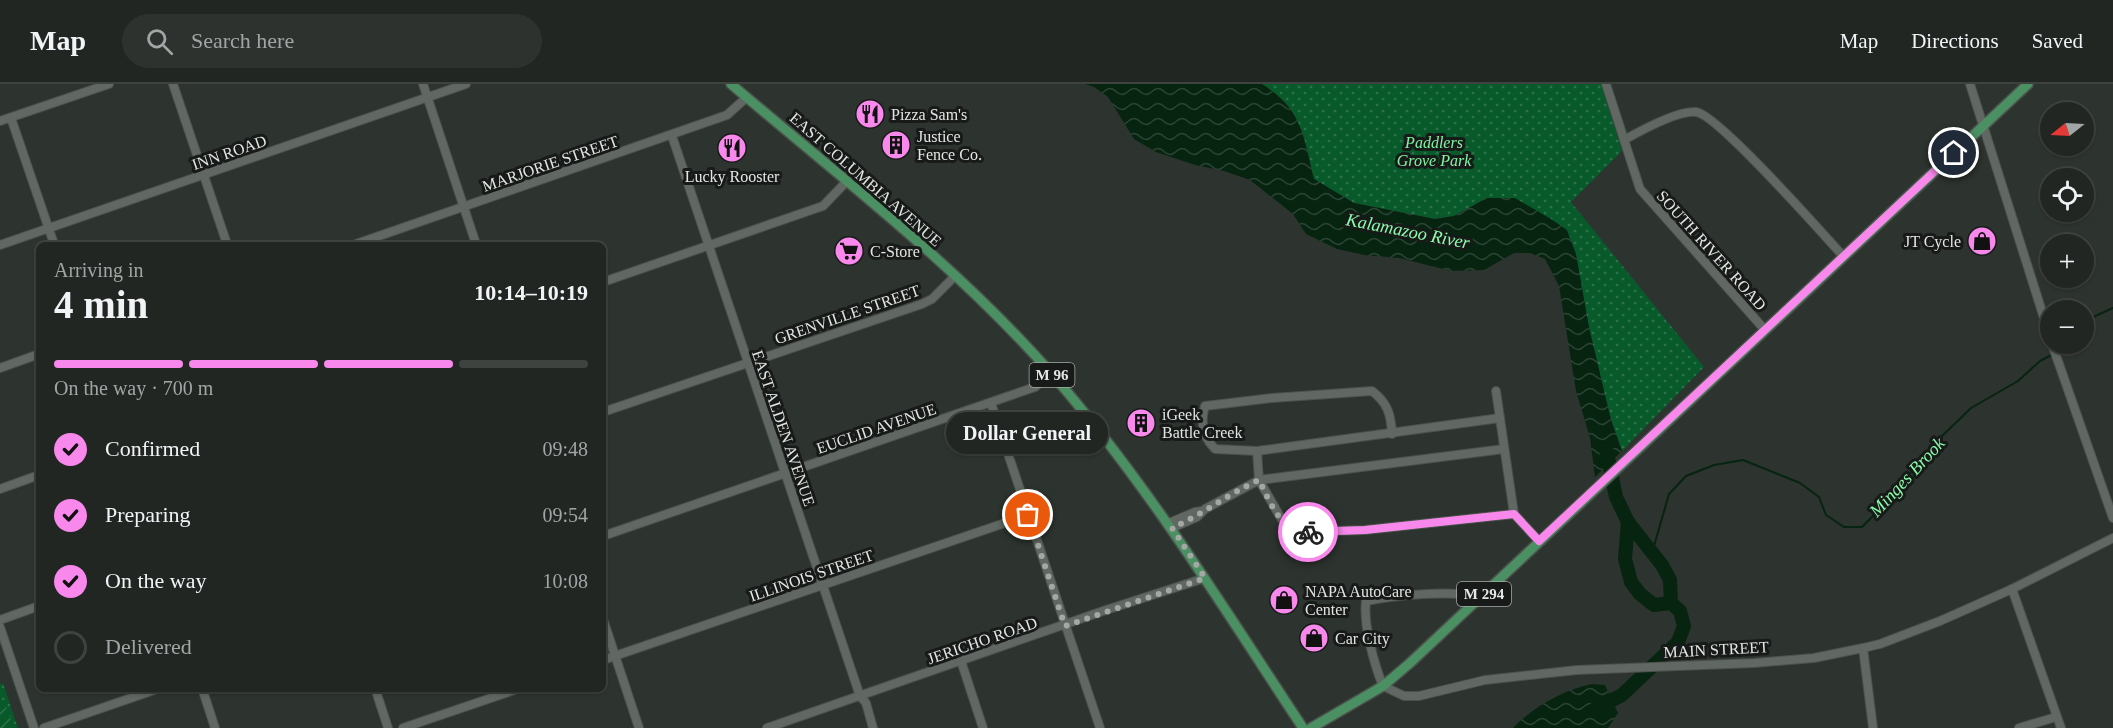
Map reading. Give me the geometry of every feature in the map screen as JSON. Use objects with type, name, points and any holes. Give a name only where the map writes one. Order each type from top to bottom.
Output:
[{"type":"main road","name":"EAST COLUMBIA AVENUE","points":[[731,84],[847,181],[955,276],[1003,321],[1050,373],[1114,449],[1170,525],[1303,728]]},
{"type":"main road","name":"M 294","points":[[1311,728],[1383,686],[1584,501],[2028,84]]},
{"type":"street","points":[[0,121],[110,84]]},
{"type":"street","points":[[173,84],[226,242]]},
{"type":"street","points":[[423,84],[475,242]]},
{"type":"street","name":"INN ROAD","points":[[0,245],[466,84]]},
{"type":"street","name":"SOUTH RIVER ROAD","points":[[1606,84],[1640,189],[1766,330]]},
{"type":"street","points":[[1970,84],[2040,304]]},
{"type":"street","name":"MARJORIE STREET","points":[[362,242],[672,136],[727,115],[747,97]]},
{"type":"street","points":[[1624,140],[1676,116],[1695,111],[1704,114],[1730,136],[1843,256]]},
{"type":"street","points":[[11,118],[53,242]]},
{"type":"street","name":"EAST ALDEN AVENUE","points":[[672,136],[822,585],[873,728]]},
{"type":"street","points":[[606,281],[823,206],[847,181]]},
{"type":"street","name":"GRENVILLE STREET","points":[[606,411],[932,299],[955,276]]},
{"type":"street","points":[[2056,354],[2113,518]]},
{"type":"street","points":[[0,368],[36,355]]},
{"type":"street","name":"EUCLID AVENUE","points":[[606,535],[1035,387],[1050,373]]},
{"type":"street","points":[[1392,434],[1389,410],[1381,398],[1372,391],[1272,398],[1204,406],[1202,416],[1203,431],[1215,449],[1257,451],[1392,434],[1500,418]]},
{"type":"street","points":[[1496,392],[1514,514],[1539,541]]},
{"type":"street","points":[[991,403],[1100,728]]},
{"type":"street","points":[[1170,525],[1197,517],[1202,511],[1259,480],[1504,449]]},
{"type":"street","points":[[1257,451],[1259,480],[1282,520],[1298,532],[1365,530],[1514,514]]},
{"type":"street","points":[[0,489],[36,476]]},
{"type":"street","name":"ILLINOIS STREET","points":[[606,659],[1028,515]]},
{"type":"street","name":"MAIN STREET","points":[[1383,686],[1404,696],[1419,696],[1485,680],[1577,670],[1754,663],[1814,658],[1880,644],[1906,635],[2012,589],[2113,538]]},
{"type":"street","name":"JERICHO ROAD","points":[[767,728],[1205,578]]},
{"type":"street","points":[[2012,589],[2061,728]]},
{"type":"street","points":[[1383,686],[1377,671],[1365,611],[1366,601],[1466,594],[1480,597]]},
{"type":"street","points":[[0,620],[36,607]]},
{"type":"street","points":[[0,627],[34,728]]},
{"type":"street","points":[[606,628],[639,728]]},
{"type":"street","points":[[1863,648],[1873,728]]},
{"type":"street","points":[[961,661],[983,728]]},
{"type":"street","points":[[45,728],[148,692]]},
{"type":"street","points":[[203,692],[215,728]]},
{"type":"street","points":[[376,692],[388,728]]},
{"type":"street","points":[[403,728],[508,692]]},
{"type":"street","points":[[2019,728],[2056,717]]},
{"type":"green space","name":"Paddlers Grove Park","points":[[1262,84],[1601,84],[1622,151],[1571,202],[1704,367],[1622,451],[1594,354],[1576,254],[1487,198],[1454,216],[1435,219],[1354,203],[1314,179],[1304,137],[1294,114],[1276,94]]},
{"type":"green space","points":[[3,683],[18,728],[0,728],[0,684]]},
{"type":"green space","points":[[4,701],[14,728],[0,728],[0,702]]},
{"type":"water","points":[[1085,84],[1262,84],[1276,94],[1294,114],[1304,137],[1314,179],[1354,203],[1435,219],[1454,216],[1487,198],[1515,198],[1551,219],[1567,230],[1576,254],[1589,327],[1611,420],[1622,451],[1595,477],[1590,438],[1576,391],[1559,286],[1545,259],[1530,253],[1514,253],[1484,270],[1451,271],[1399,258],[1364,255],[1337,249],[1306,234],[1293,214],[1250,180],[1156,152],[1134,139],[1108,97],[1094,87]]},
{"type":"water","points":[[1592,684],[1605,685],[1618,713],[1608,728],[1513,728],[1549,700],[1570,690]]},
{"type":"waterway","name":"Minges Brook","points":[[2094,317],[2113,308]]},
{"type":"waterway","name":"Minges Brook","points":[[1652,553],[1669,494],[1686,476],[1714,465],[1743,460],[1800,483],[1819,497],[1826,515],[1844,527],[1862,527],[1940,438],[1971,408],[2018,381],[2040,361],[2053,354]]},
{"type":"waterway","name":"Kalamazoo River","points":[[1595,709],[1622,695],[1678,642],[1684,626],[1680,611],[1671,603],[1654,605],[1640,594],[1631,582],[1625,559],[1628,522],[1616,497],[1606,448]]},
{"type":"waterway","name":"Kalamazoo River","points":[[1628,522],[1662,565],[1670,580],[1671,603]]},
{"type":"way so far","points":[[1028,515],[1065,626],[1106,610],[1205,578],[1172,528],[1197,517],[1205,509],[1222,502],[1259,480],[1282,520],[1298,532],[1308,532]]},
{"type":"place","name":"Pizza Sam's","points":[[870,114]]},
{"type":"place","name":"Justice Fence Co.","points":[[896,145]]},
{"type":"place","name":"Lucky Rooster","points":[[732,148]]},
{"type":"place","name":"JT Cycle","points":[[1982,241]]},
{"type":"place","name":"C-Store","points":[[849,251]]},
{"type":"place","name":"iGeek Battle Creek","points":[[1141,423]]},
{"type":"place","name":"Dollar General","points":[[1028,515]]},
{"type":"place","name":"NAPA AutoCare Center","points":[[1284,600]]},
{"type":"place","name":"Car City","points":[[1314,638]]},
{"type":"route","points":[[1308,532],[1365,530],[1514,514],[1539,541],[1954,153]]}]
